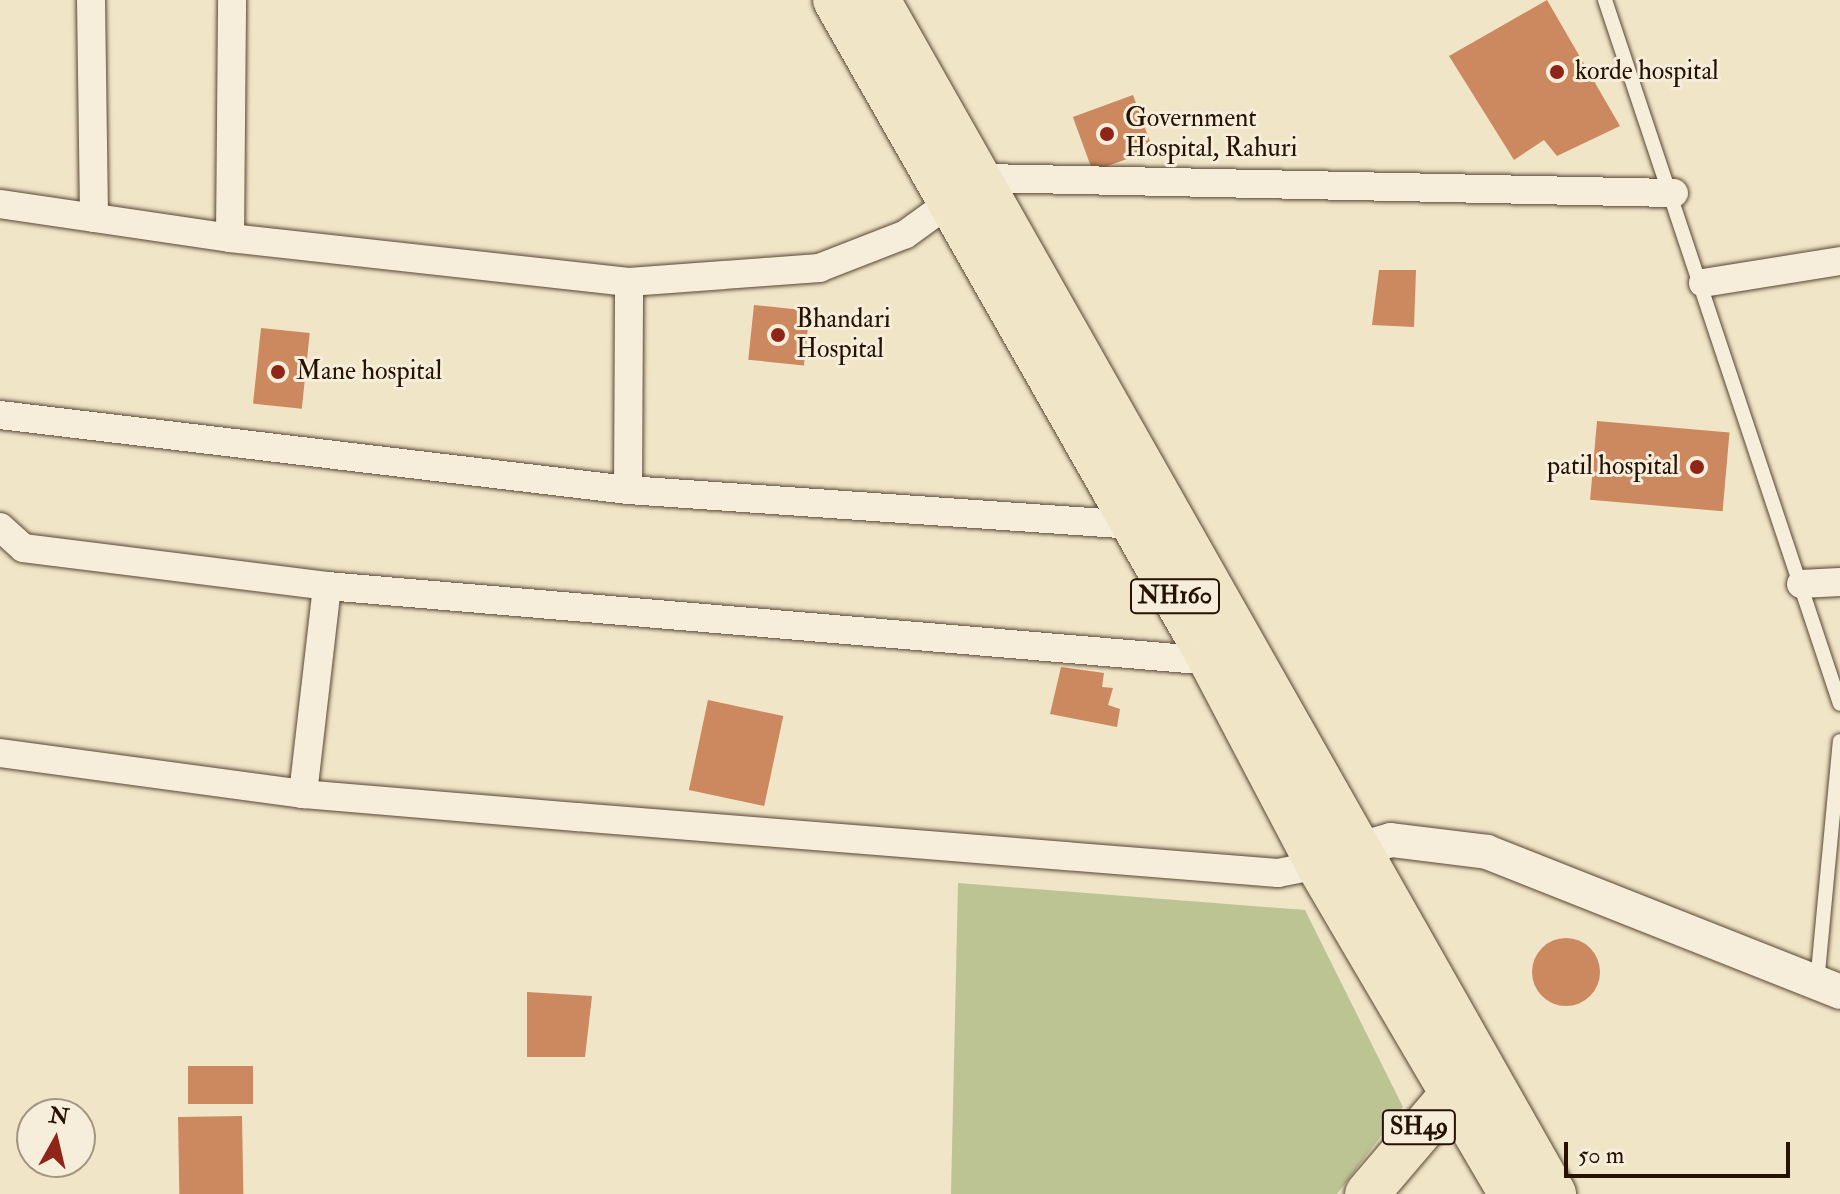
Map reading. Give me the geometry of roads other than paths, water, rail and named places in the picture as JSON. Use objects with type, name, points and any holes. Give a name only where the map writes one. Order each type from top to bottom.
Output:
[{"type":"main road","name":"NH160","points":[[835,0],[969,189],[1336,856],[1466,1079],[1554,1194]]},
{"type":"main road","name":"NH160","points":[[878,0],[1134,525],[1211,661],[1336,856]]},
{"type":"main road","name":"NH160","points":[[1466,1079],[1511,1194]]},
{"type":"main road","name":"SH49","points":[[1367,1194],[1405,1141],[1466,1079]]},
{"type":"street","points":[[91,0],[94,218]]},
{"type":"street","points":[[230,238],[232,0]]},
{"type":"street","points":[[0,204],[230,238],[629,282],[819,268],[906,234],[969,189],[1674,193]]},
{"type":"street","points":[[1703,283],[1840,261]]},
{"type":"street","points":[[628,490],[629,282]]},
{"type":"street","points":[[0,415],[628,490],[1134,525]]},
{"type":"street","points":[[0,527],[23,548],[327,586],[1211,661]]},
{"type":"street","points":[[1801,584],[1840,582]]},
{"type":"street","points":[[303,794],[327,586]]},
{"type":"street","points":[[0,753],[303,794],[1278,873],[1336,856],[1420,841],[1487,852],[1828,988]]},
{"type":"lane","points":[[1605,0],[1674,193],[1840,704]]},
{"type":"lane","points":[[1828,988],[1840,741]]},
{"type":"place","name":"korde hospital","points":[[1557,72]]},
{"type":"place","name":"Government Hospital, Rahuri","points":[[1107,134]]},
{"type":"place","name":"Bhandari Hospital","points":[[778,335]]},
{"type":"place","name":"Mane hospital","points":[[278,372]]},
{"type":"place","name":"patil hospital","points":[[1697,467]]}]
